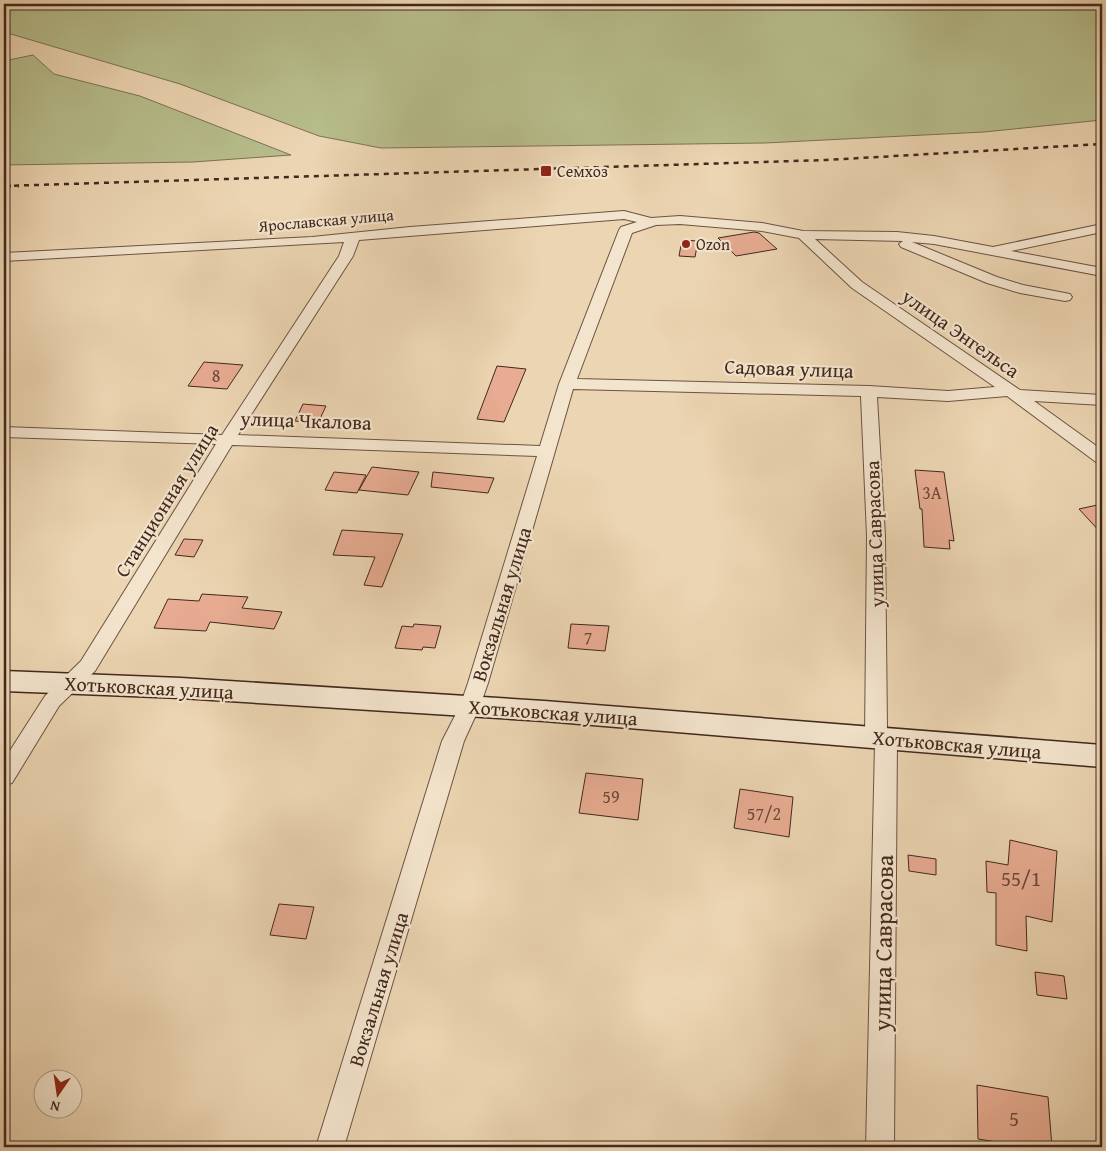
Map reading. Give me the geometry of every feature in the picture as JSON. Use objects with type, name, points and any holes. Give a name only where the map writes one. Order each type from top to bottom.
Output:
[{"type":"main road","name":"Хотьковская улица","points":[[4,681],[70,682],[470,706],[761,727],[1102,756]]},
{"type":"street","name":"Ярославская улица","points":[[4,257],[312,241],[410,231],[624,215],[651,222]]},
{"type":"street","points":[[651,222],[680,220],[762,227],[803,235],[872,234],[934,240],[1102,272]]},
{"type":"street","name":"Вокзальная улица","points":[[330,1147],[453,741],[470,706],[567,384],[626,230],[651,222]]},
{"type":"street","points":[[988,251],[1102,228]]},
{"type":"street","points":[[872,234],[916,248],[992,280],[1065,297]]},
{"type":"street","name":"улица Энгельса","points":[[803,235],[857,285],[1013,393],[1102,458]]},
{"type":"street","name":"Станционная улица","points":[[4,778],[52,701],[88,666],[228,438],[346,256],[353,237]]},
{"type":"street","name":"Садовая улица","points":[[567,384],[869,391],[948,396],[1013,393],[1102,400]]},
{"type":"street","name":"улица Саврасова","points":[[869,391],[876,546],[881,738],[880,1147]]},
{"type":"street","name":"улица Чкалова","points":[[4,432],[228,438],[547,451]]},
{"type":"green space","points":[[4,4],[1102,4],[1102,120],[984,132],[765,143],[381,148],[319,136],[180,84],[4,32]]},
{"type":"green space","points":[[33,55],[54,74],[140,96],[291,155],[193,162],[4,165],[4,61]]},
{"type":"building","points":[[754,232],[759,233],[777,249],[736,256],[718,238]]},
{"type":"building","points":[[682,240],[698,241],[695,257],[679,256]]},
{"type":"building","points":[[204,362],[243,365],[227,389],[188,386]]},
{"type":"building","points":[[497,366],[526,369],[504,422],[477,419]]},
{"type":"building","points":[[303,404],[326,406],[318,423],[295,421]]},
{"type":"building","points":[[372,467],[419,472],[408,495],[359,490]]},
{"type":"building","points":[[915,470],[944,472],[954,541],[949,540],[950,549],[924,547],[922,509],[920,509]]},
{"type":"building","points":[[334,472],[366,475],[357,493],[325,490]]},
{"type":"building","points":[[433,472],[494,478],[488,493],[431,487]]},
{"type":"building","points":[[1102,504],[1102,534],[1079,509]]},
{"type":"building","points":[[342,530],[403,534],[382,587],[364,585],[375,557],[333,555]]},
{"type":"building","points":[[184,539],[203,540],[194,557],[175,555]]},
{"type":"building","points":[[202,594],[248,597],[242,608],[282,612],[274,629],[210,622],[206,631],[154,628],[168,599],[199,601]]},
{"type":"building","points":[[414,624],[441,626],[435,648],[423,647],[422,650],[395,648],[402,626],[413,627]]},
{"type":"building","points":[[571,624],[609,626],[605,651],[568,648]]},
{"type":"building","points":[[586,773],[643,779],[638,820],[579,813]]},
{"type":"building","points":[[740,789],[793,797],[789,837],[734,828]]},
{"type":"building","points":[[1010,840],[1057,851],[1052,922],[1026,916],[1027,951],[996,945],[996,893],[987,892],[986,861],[1008,865]]},
{"type":"building","points":[[908,855],[936,859],[936,875],[909,871]]},
{"type":"building","points":[[279,904],[314,907],[306,939],[270,935]]},
{"type":"building","points":[[1035,972],[1064,976],[1067,999],[1037,995]]},
{"type":"building","points":[[977,1085],[1048,1097],[1052,1147],[1028,1147],[978,1139]]},
{"type":"railway","points":[[19,186],[4,186],[826,160],[1102,144]]},
{"type":"place","name":"Семхоз","points":[[546,171]]},
{"type":"place","name":"Ozon","points":[[686,244]]}]
